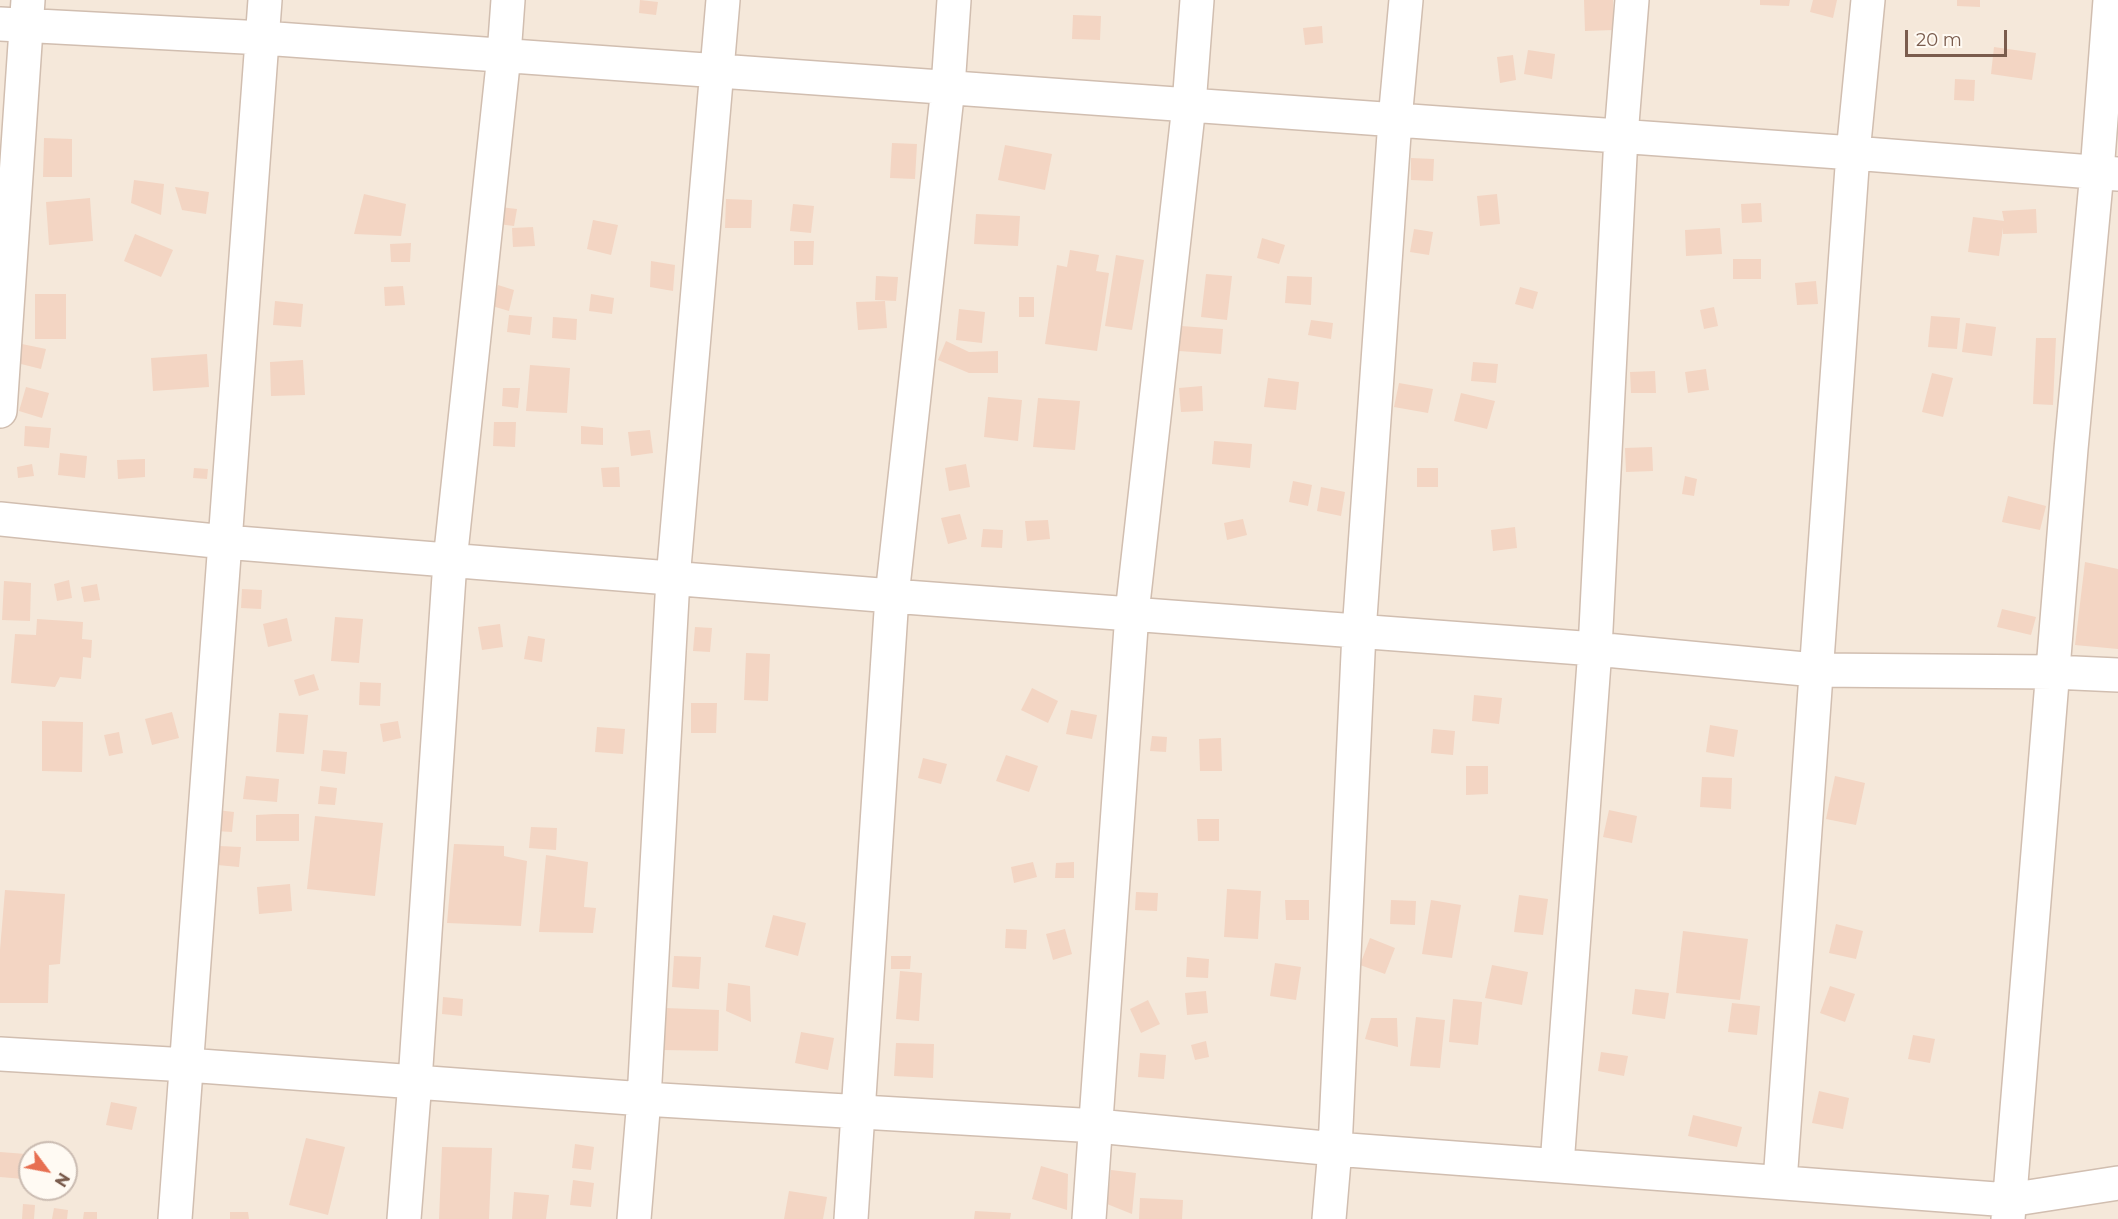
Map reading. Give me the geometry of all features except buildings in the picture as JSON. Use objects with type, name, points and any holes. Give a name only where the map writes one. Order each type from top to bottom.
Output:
[{"type":"street","points":[[175,1219],[265,0]]},
{"type":"street","points":[[404,1219],[450,561],[508,0]]},
{"type":"street","points":[[634,1219],[644,1099],[673,579],[723,0]]},
{"type":"street","points":[[851,1219],[892,596],[948,87],[954,0]]},
{"type":"street","points":[[1089,1219],[1132,613],[1189,105],[1197,0]]},
{"type":"street","points":[[1329,1219],[1335,1149],[1359,632],[1395,120],[1406,0]]},
{"type":"street","points":[[1557,1165],[1595,649],[1621,136],[1632,0]]},
{"type":"street","points":[[1780,1182],[1853,153],[1868,0]]},
{"type":"street","points":[[2008,1210],[2071,449],[2108,173],[2110,0]]},
{"type":"street","points":[[0,411],[18,17],[263,38],[2108,173]]},
{"type":"street","points":[[0,519],[225,542],[450,561],[1595,649],[1815,670],[2053,672],[2118,675]]},
{"type":"street","points":[[0,1054],[415,1081],[644,1099],[1096,1126],[1335,1149],[1780,1182],[2008,1210],[2118,1183]]},
{"type":"shaded area","points":[[0,0],[2118,0],[2118,1219],[0,1219]]}]
